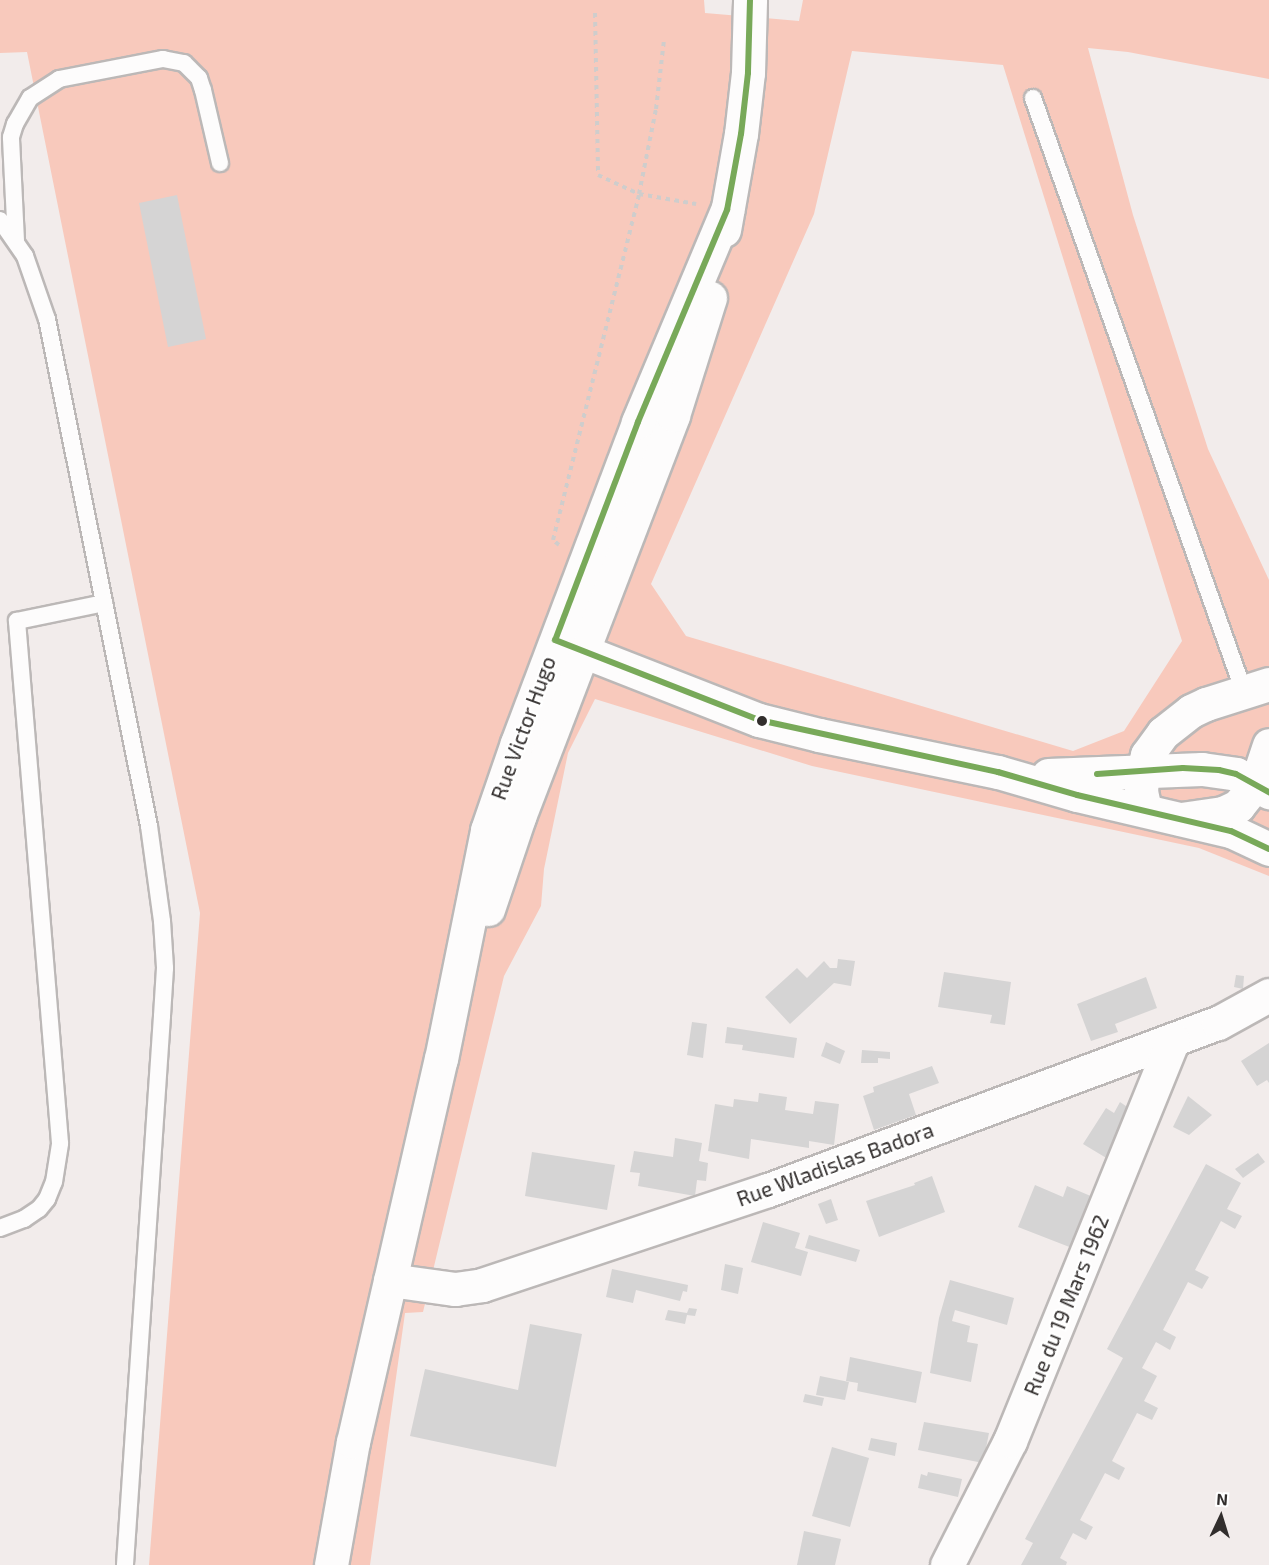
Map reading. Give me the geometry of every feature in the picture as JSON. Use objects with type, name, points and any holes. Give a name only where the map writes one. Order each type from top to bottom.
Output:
[{"type":"street","name":"Rue Victor Hugo","points":[[339,1519],[390,1280],[441,1059],[487,830],[568,646],[662,447],[690,366],[718,270],[741,134],[748,73],[750,4]]},
{"type":"street","name":"Rue Victor Hugo","points":[[568,646],[584,564],[638,422],[727,210]]},
{"type":"street","points":[[568,646],[759,720],[819,735],[998,772],[1231,831],[1269,849]]},
{"type":"street","points":[[1145,810],[1141,791],[1143,770],[1153,745],[1179,719],[1206,704],[1256,688]]},
{"type":"street","points":[[1181,819],[1223,813],[1238,806],[1262,788],[1269,745]]},
{"type":"street","points":[[998,772],[1080,775],[1143,770],[1218,770],[1262,788]]},
{"type":"street","name":"Rue Wladislas Badora","points":[[390,1280],[447,1289],[482,1286],[768,1190],[1173,1040],[1235,1015],[1269,995]]},
{"type":"street","name":"Rue du 19 Mars 1962","points":[[947,1565],[1010,1441],[1173,1040]]},
{"type":"street","points":[[322,1565],[339,1519]]},
{"type":"street","points":[[331,1565],[339,1519]]},
{"type":"lane","points":[[16,242],[11,137],[15,124],[30,98],[59,79],[163,59],[184,63],[199,78],[219,163]]},
{"type":"lane","points":[[1033,98],[1256,688]]},
{"type":"lane","points":[[0,220],[16,242],[33,274],[47,319],[154,856],[165,968],[125,1565]]},
{"type":"lane","points":[[0,1228],[24,1219],[39,1209],[47,1199],[54,1182],[60,1143],[17,621],[104,603]]},
{"type":"path","points":[[595,13],[598,175],[639,194],[727,210]]},
{"type":"path","points":[[584,564],[552,540],[639,194],[656,109],[663,40]]},
{"type":"shaded area","points":[[0,0],[704,0],[705,13],[799,21],[803,0],[1269,0],[1269,79],[1128,52],[1088,48],[1133,215],[1208,449],[1269,580],[1269,876],[1199,848],[812,766],[595,699],[568,753],[544,869],[541,906],[504,976],[423,1312],[405,1313],[370,1565],[149,1565],[200,913],[27,52],[0,53]],"holes":[[[852,51],[1003,65],[1182,641],[1124,731],[1073,751],[686,636],[651,584],[814,214]]]},
{"type":"building","points":[[177,195],[206,339],[168,347],[139,203]]},
{"type":"building","points":[[838,959],[855,961],[851,986],[834,983],[790,1024],[765,997],[797,968],[807,978],[824,961],[830,968],[837,968]]},
{"type":"building","points":[[944,972],[1011,982],[1005,1025],[990,1023],[992,1015],[938,1007]]},
{"type":"building","points":[[1236,975],[1244,976],[1243,989],[1234,987]]},
{"type":"building","points":[[1146,977],[1157,1008],[1115,1024],[1118,1032],[1091,1041],[1077,1004]]},
{"type":"building","points":[[692,1022],[707,1024],[703,1058],[687,1055]]},
{"type":"building","points":[[727,1027],[797,1038],[794,1058],[742,1050],[743,1045],[725,1043]]},
{"type":"building","points":[[826,1042],[845,1051],[840,1064],[821,1056]]},
{"type":"building","points":[[1269,1043],[1269,1083],[1267,1080],[1257,1086],[1241,1061]]},
{"type":"building","points":[[862,1050],[890,1052],[890,1059],[878,1058],[878,1063],[861,1063]]},
{"type":"building","points":[[932,1066],[939,1083],[909,1094],[916,1115],[874,1130],[863,1096],[874,1092],[873,1087]]},
{"type":"building","points":[[759,1093],[787,1097],[785,1110],[813,1114],[815,1101],[839,1104],[834,1145],[809,1141],[809,1148],[751,1139],[749,1159],[708,1151],[715,1104],[733,1107],[734,1099],[758,1102]]},
{"type":"building","points":[[1188,1096],[1212,1115],[1189,1135],[1173,1127]]},
{"type":"building","points":[[1120,1102],[1136,1113],[1108,1159],[1083,1144],[1106,1108],[1114,1113]]},
{"type":"building","points":[[675,1138],[702,1143],[699,1161],[708,1163],[706,1181],[697,1180],[695,1196],[638,1186],[640,1173],[630,1172],[634,1151],[673,1157]]},
{"type":"building","points":[[532,1152],[615,1165],[607,1210],[525,1196]]},
{"type":"building","points":[[1258,1153],[1265,1162],[1243,1178],[1235,1169]]},
{"type":"building","points":[[1206,1164],[1241,1183],[1227,1209],[1242,1216],[1235,1229],[1221,1221],[1195,1270],[1209,1277],[1202,1289],[1188,1282],[1163,1330],[1176,1337],[1170,1350],[1156,1342],[1142,1368],[1157,1376],[1144,1401],[1158,1408],[1152,1420],[1137,1413],[1112,1461],[1125,1468],[1119,1480],[1105,1473],[1080,1520],[1093,1527],[1086,1540],[1073,1533],[1060,1558],[1067,1562],[1066,1565],[1021,1565],[1033,1543],[1025,1539],[1123,1358],[1107,1349]]},
{"type":"building","points":[[932,1176],[945,1212],[879,1237],[866,1201],[915,1185],[914,1183]]},
{"type":"building","points":[[1035,1185],[1063,1197],[1067,1186],[1093,1197],[1072,1248],[1018,1227]]},
{"type":"building","points":[[831,1199],[838,1220],[826,1224],[818,1204]]},
{"type":"building","points":[[763,1222],[800,1233],[795,1248],[808,1252],[801,1276],[751,1262]]},
{"type":"building","points":[[809,1235],[860,1250],[856,1262],[805,1248]]},
{"type":"building","points":[[725,1264],[743,1268],[738,1294],[721,1290]]},
{"type":"building","points":[[612,1269],[688,1285],[687,1292],[683,1291],[680,1301],[636,1290],[633,1303],[606,1297]]},
{"type":"building","points":[[950,1280],[1014,1298],[1007,1325],[955,1310],[952,1321],[970,1326],[967,1342],[978,1344],[971,1382],[930,1373],[939,1318]]},
{"type":"building","points":[[689,1308],[697,1309],[695,1316],[687,1315],[685,1324],[665,1320],[668,1310],[687,1313]]},
{"type":"building","points":[[530,1324],[582,1334],[556,1467],[410,1436],[425,1369],[518,1390]]},
{"type":"building","points":[[850,1357],[922,1372],[916,1403],[857,1391],[858,1383],[846,1381]]},
{"type":"building","points":[[820,1376],[849,1382],[845,1400],[816,1395]]},
{"type":"building","points":[[805,1394],[824,1398],[822,1406],[803,1402]]},
{"type":"building","points":[[924,1422],[989,1433],[983,1463],[918,1450]]},
{"type":"building","points":[[871,1438],[897,1443],[895,1456],[868,1450]]},
{"type":"building","points":[[832,1447],[869,1458],[850,1527],[812,1516]]},
{"type":"building","points":[[928,1472],[962,1479],[958,1497],[918,1488],[921,1474],[927,1476]]},
{"type":"building","points":[[804,1531],[841,1539],[835,1565],[797,1565]]},
{"type":"transit line","points":[[750,0],[748,73],[741,134],[727,210],[638,422],[555,640],[759,720],[998,772],[1077,795],[1231,831],[1269,849]]},
{"type":"transit line","points":[[1097,774],[1183,768],[1219,770],[1236,774],[1269,792]]}]
